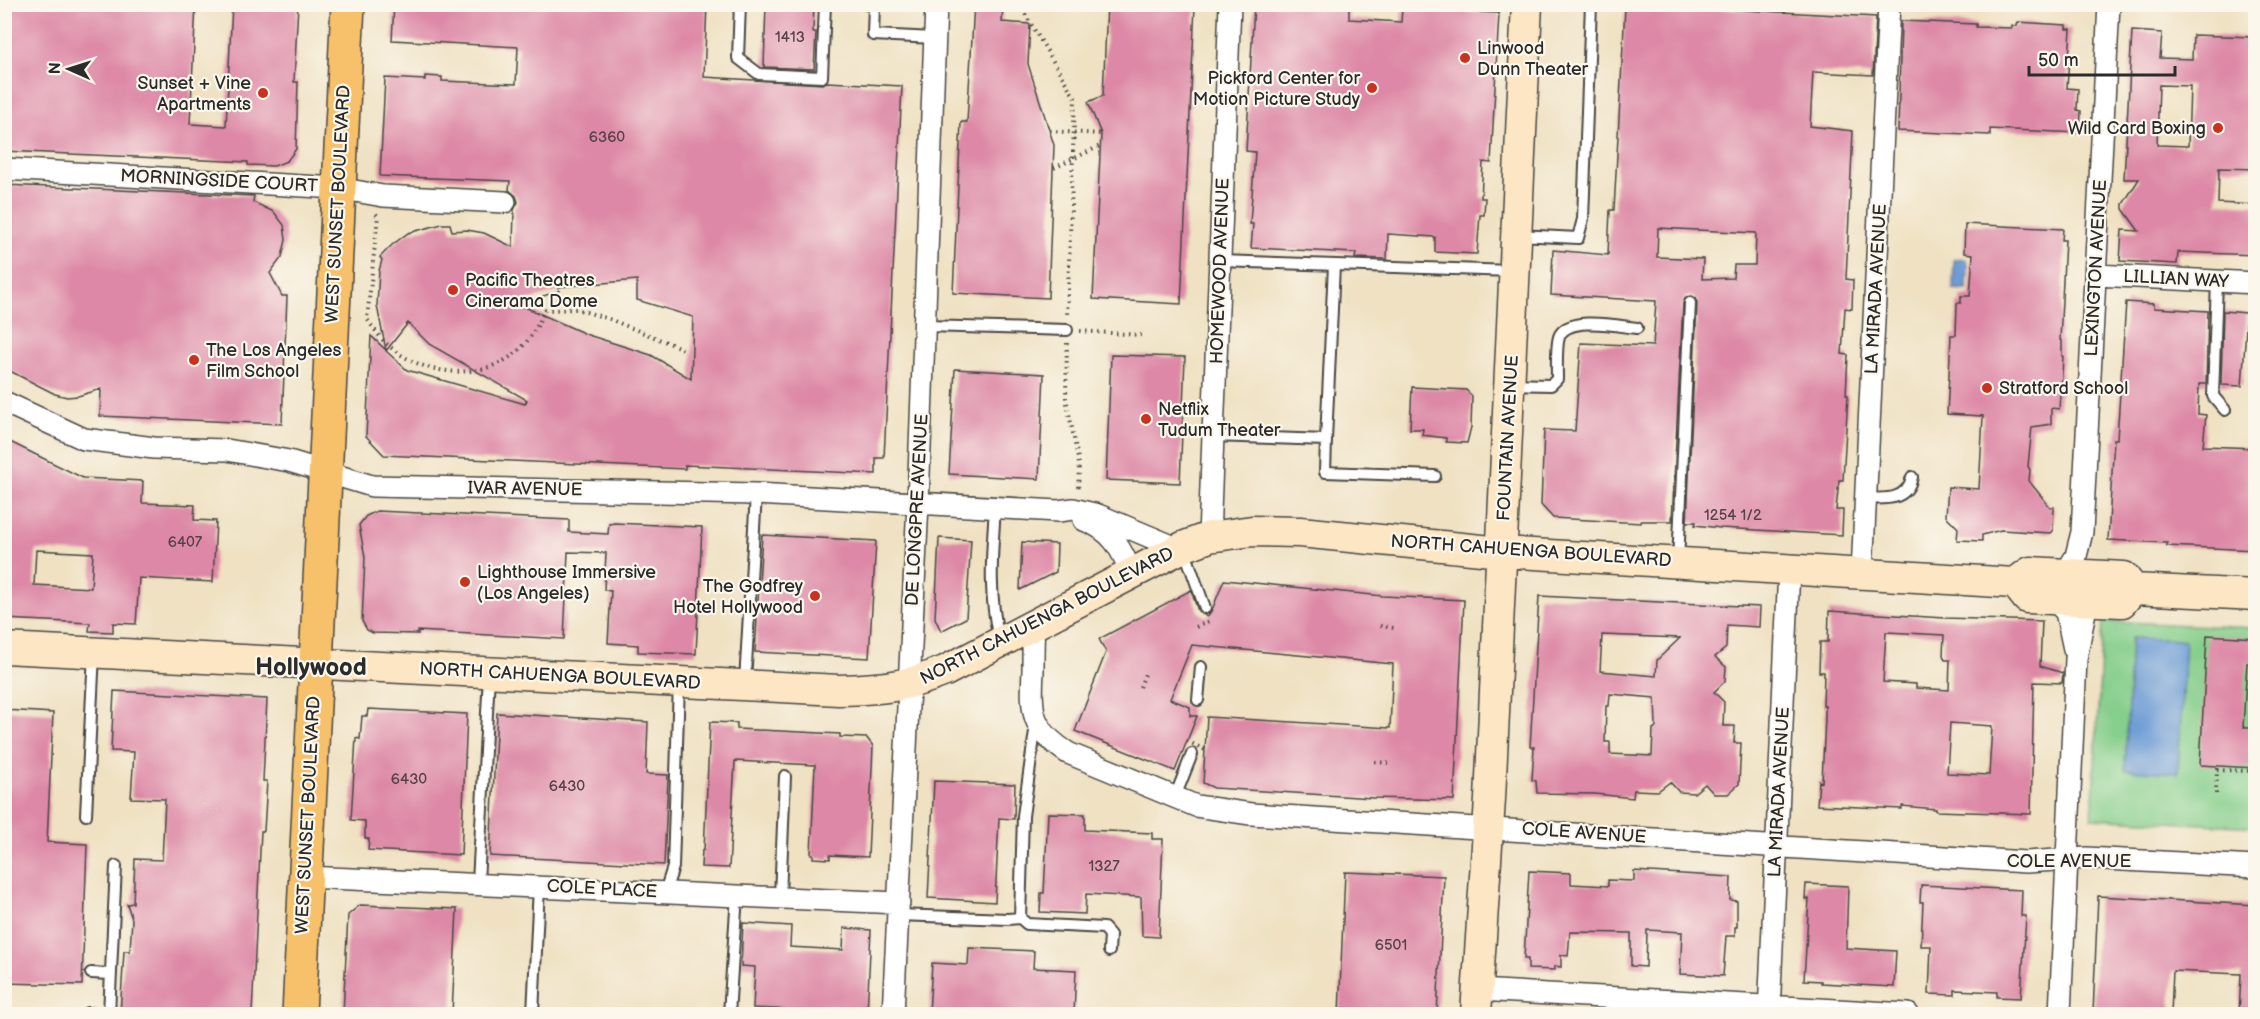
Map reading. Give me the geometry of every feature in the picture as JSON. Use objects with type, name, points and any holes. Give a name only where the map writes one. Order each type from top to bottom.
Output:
[{"type":"main road","name":"WEST SUNSET BOULEVARD","points":[[299,1014],[348,4]]},
{"type":"main road","name":"FOUNTAIN AVENUE","points":[[1477,1002],[1502,552],[1527,4]]},
{"type":"main road","name":"NORTH CAHUENGA BOULEVARD","points":[[4,648],[876,690],[909,685],[945,671],[1190,544],[1252,531],[1300,532],[1502,552],[2015,583],[2026,598],[2124,577],[2133,589],[2256,595]]},
{"type":"street","name":"DE LONGPRE AVENUE","points":[[893,1014],[918,503],[936,4]]},
{"type":"street","name":"HOMEWOOD AVENUE","points":[[1190,544],[1213,436],[1230,4]]},
{"type":"street","name":"LA MIRADA AVENUE","points":[[1862,573],[1889,4]]},
{"type":"street","name":"LEXINGTON AVENUE","points":[[2076,659],[2066,612],[2088,551],[2082,532],[2109,4]]},
{"type":"street","name":"MORNINGSIDE COURT","points":[[4,169],[338,188],[383,196],[505,202]]},
{"type":"street","name":"LILLIAN WAY","points":[[2096,275],[2256,283]]},
{"type":"street","name":"IVAR AVENUE","points":[[4,402],[84,439],[154,448],[227,450],[289,461],[372,486],[756,494],[1058,511],[1073,509],[1190,544]]},
{"type":"street","name":"IVAR AVENUE","points":[[1058,511],[1094,524],[1119,544],[1132,574]]},
{"type":"street","name":"LA MIRADA AVENUE","points":[[1769,1011],[1789,569]]},
{"type":"street","name":"LEXINGTON AVENUE","points":[[2060,1014],[2076,659],[2074,588]]},
{"type":"street","name":"COLE AVENUE","points":[[1034,623],[1031,698],[1036,720],[1050,742],[1068,753],[1196,806],[1251,814],[2026,862],[2067,859],[2256,867]]},
{"type":"street","name":"COLE PLACE","points":[[306,877],[780,897],[898,909]]},
{"type":"street","points":[[1477,1002],[1908,1014]]},
{"type":"lane","points":[[740,4],[738,58],[759,74],[822,77],[825,4]]},
{"type":"lane","points":[[866,4],[873,5],[873,35],[935,38]]},
{"type":"lane","points":[[1517,235],[1578,237],[1583,219],[1591,4]]},
{"type":"lane","points":[[1220,261],[1516,271]]},
{"type":"lane","points":[[1334,265],[1325,472],[1435,476]]},
{"type":"lane","points":[[2217,281],[2213,396],[2225,410]]},
{"type":"lane","points":[[1678,562],[1690,303]]},
{"type":"lane","points":[[1510,384],[1551,385],[1557,379],[1559,337],[1568,326],[1578,324],[1637,328]]},
{"type":"lane","points":[[925,326],[1067,330]]},
{"type":"lane","points":[[1213,436],[1326,441]]},
{"type":"lane","points":[[1866,498],[1895,498],[1902,495],[1911,483],[1912,477]]},
{"type":"lane","points":[[745,685],[756,494]]},
{"type":"lane","points":[[995,507],[990,578],[992,608],[999,642]]},
{"type":"lane","points":[[1190,544],[1205,608]]},
{"type":"lane","points":[[86,814],[94,652]]},
{"type":"lane","points":[[1198,700],[1201,667]]},
{"type":"lane","points":[[478,883],[489,672]]},
{"type":"lane","points":[[665,892],[673,867],[679,682]]},
{"type":"lane","points":[[1020,918],[1023,816],[1036,720]]},
{"type":"lane","points":[[1175,797],[1192,754]]},
{"type":"lane","points":[[780,897],[786,776]]},
{"type":"lane","points":[[109,1014],[116,866]]},
{"type":"lane","points":[[533,1014],[539,886]]},
{"type":"lane","points":[[729,1014],[737,895]]},
{"type":"lane","points":[[898,909],[1008,920],[1020,918]]},
{"type":"lane","points":[[1020,918],[1027,924],[1104,928],[1110,935],[1109,951]]},
{"type":"lane","points":[[91,973],[111,974]]},
{"type":"path","points":[[1019,4],[1075,98],[1066,398],[1079,464],[1078,493]]},
{"type":"path","points":[[1050,131],[1101,134]]},
{"type":"path","points":[[1053,168],[1100,146]]},
{"type":"path","points":[[374,211],[378,216],[367,319],[387,344],[410,361],[450,371],[468,372],[486,369],[522,348],[532,335],[545,310],[576,309],[609,318],[686,350]]},
{"type":"path","points":[[1067,330],[1141,335]]},
{"type":"path","points":[[1196,627],[1211,620]]},
{"type":"path","points":[[1380,626],[1395,628]]},
{"type":"path","points":[[1140,687],[1145,674]]},
{"type":"path","points":[[1187,741],[1205,750]]},
{"type":"path","points":[[2216,794],[2217,770],[2254,771],[2256,755]]},
{"type":"path","points":[[1375,762],[1388,763]]},
{"type":"green space","points":[[2103,621],[2255,628],[2255,827],[2092,818]]},
{"type":"water","points":[[1954,259],[1966,260],[1968,264],[1967,290],[1953,289]]},
{"type":"water","points":[[2131,638],[2185,640],[2178,773],[2125,770]]},
{"type":"building","points":[[4,4],[196,4],[190,124],[226,126],[232,4],[298,4],[294,82],[298,82],[296,149],[287,161],[274,166],[248,165],[248,162],[4,151]]},
{"type":"building","points":[[394,4],[707,4],[704,77],[902,86],[884,458],[876,458],[876,474],[685,465],[685,469],[384,455],[366,436],[371,336],[386,350],[377,306],[382,260],[380,257],[408,233],[442,224],[450,224],[452,231],[467,230],[484,233],[513,247],[514,210],[518,202],[516,196],[509,190],[510,181],[380,176],[385,78],[425,80],[425,76],[442,77],[442,81],[516,84],[518,47],[392,40]],"holes":[[[637,280],[637,300],[693,317],[691,379],[651,355],[588,335],[518,304],[559,291],[558,287]],[[408,323],[429,344],[527,400],[525,404],[407,370],[386,351]]]},
{"type":"building","points":[[766,4],[814,4],[813,32],[816,32],[814,69],[764,67]]},
{"type":"building","points":[[974,4],[1003,4],[1002,22],[1030,24],[1028,64],[1054,145],[1048,298],[953,293],[961,122],[967,122]]},
{"type":"building","points":[[1107,4],[1195,6],[1181,304],[1093,299],[1101,134],[1088,102],[1103,96]]},
{"type":"building","name":"Pickford Center for Motion Picture Study","points":[[1254,4],[1349,6],[1349,19],[1401,22],[1402,9],[1499,13],[1491,163],[1483,162],[1481,198],[1485,198],[1484,215],[1480,215],[1477,254],[1435,252],[1435,237],[1388,234],[1387,259],[1355,258],[1356,253],[1251,248],[1253,224],[1250,224],[1255,152],[1246,151]]},
{"type":"building","points":[[1631,4],[1876,17],[1873,75],[1813,72],[1810,126],[1853,131],[1846,279],[1853,280],[1852,309],[1845,308],[1842,354],[1848,355],[1846,395],[1848,395],[1843,480],[1839,480],[1836,510],[1843,510],[1842,535],[1721,528],[1687,522],[1697,303],[1696,299],[1691,296],[1686,297],[1683,303],[1672,521],[1641,521],[1641,523],[1553,518],[1541,505],[1544,430],[1575,431],[1581,343],[1653,346],[1656,301],[1551,295],[1553,250],[1608,255],[1610,210],[1614,210],[1625,8]],"holes":[[[1658,228],[1756,233],[1755,265],[1734,265],[1733,278],[1702,279],[1703,259],[1657,257]]]},
{"type":"building","points":[[1901,21],[2012,28],[2012,26],[2017,26],[2018,22],[2066,25],[2066,29],[2071,29],[2067,88],[2078,89],[2077,110],[2081,111],[2080,133],[1990,129],[1990,135],[1898,131]]},
{"type":"building","points":[[2132,31],[2162,33],[2160,58],[2192,59],[2193,35],[2255,37],[2256,169],[2219,168],[2218,203],[2256,205],[2256,255],[2178,252],[2177,264],[2120,261],[2122,230],[2139,231],[2123,209],[2123,204],[2139,179],[2124,179]],"holes":[[[2159,85],[2190,86],[2188,146],[2157,145]]]},
{"type":"building","points":[[4,185],[254,196],[253,202],[274,212],[284,225],[286,240],[282,257],[270,273],[282,296],[287,296],[282,424],[100,416],[101,389],[67,397],[55,394],[4,368]]},
{"type":"building","points":[[1965,224],[2063,229],[2062,240],[2065,240],[2060,340],[2063,356],[2059,409],[2051,408],[2051,424],[2032,427],[2028,466],[2029,481],[2050,507],[2054,507],[2051,533],[2001,530],[1982,535],[1982,541],[1957,540],[1958,528],[1946,516],[1948,487],[1979,489],[1983,416],[1947,414],[1951,335],[1956,335],[1957,303],[1961,303],[1961,296],[1970,296],[1973,254],[1964,253]]},
{"type":"building","points":[[2126,302],[2154,304],[2154,308],[2208,311],[2206,384],[2199,384],[2198,414],[2206,415],[2203,446],[2256,448],[2256,550],[2167,546],[2167,543],[2108,540]]},
{"type":"building","points":[[2223,311],[2247,313],[2242,386],[2221,385]]},
{"type":"building","name":"Netflix Tudum Theater","points":[[1111,355],[1185,357],[1180,483],[1106,480]]},
{"type":"building","points":[[955,369],[1044,374],[1039,479],[949,474]]},
{"type":"building","points":[[1412,387],[1466,390],[1472,396],[1471,427],[1467,443],[1446,442],[1446,438],[1422,435],[1423,429],[1410,429]]},
{"type":"building","points":[[4,439],[83,478],[143,481],[142,503],[195,505],[194,520],[216,521],[213,582],[139,578],[136,624],[113,623],[113,632],[89,631],[90,623],[4,619]],"holes":[[[36,550],[93,553],[91,588],[34,585]]]},
{"type":"building","name":"Lighthouse Immersive (Los Angeles)","points":[[377,511],[569,520],[569,532],[608,534],[609,524],[614,523],[702,527],[696,654],[638,652],[638,645],[608,643],[611,591],[604,590],[606,553],[568,552],[564,639],[418,631],[418,634],[373,633],[367,630],[362,621],[365,557],[359,525],[366,516]]},
{"type":"building","name":"The Godfrey Hotel Hollywood","points":[[762,535],[876,541],[869,658],[755,652]]},
{"type":"building","points":[[939,538],[971,540],[966,618],[941,631],[935,618]]},
{"type":"building","points":[[1022,542],[1057,544],[1056,572],[1020,590]]},
{"type":"building","points":[[1224,580],[1383,596],[1464,600],[1454,800],[1373,798],[1214,788],[1203,783],[1207,717],[1390,728],[1393,664],[1192,645],[1170,699],[1190,707],[1190,716],[1197,716],[1175,771],[1075,731],[1106,652],[1099,639],[1191,590],[1198,611],[1207,617]]},
{"type":"building","points":[[1539,596],[1760,607],[1759,627],[1727,625],[1726,648],[1715,657],[1726,667],[1725,681],[1714,692],[1724,702],[1723,726],[1735,726],[1734,743],[1741,743],[1739,784],[1728,794],[1714,794],[1705,784],[1694,793],[1679,792],[1670,782],[1658,791],[1634,790],[1633,798],[1595,794],[1537,793],[1536,781],[1532,780],[1534,747],[1530,747]],"holes":[[[1602,635],[1680,638],[1657,660],[1656,676],[1600,671]],[[1610,694],[1655,698],[1656,727],[1653,729],[1652,756],[1610,754],[1610,742],[1605,742],[1606,706],[1609,706]]]},
{"type":"building","points":[[1829,611],[2042,621],[2040,666],[2063,673],[2062,683],[2034,682],[2031,814],[1936,811],[1936,809],[1902,806],[1902,809],[1817,805],[1819,781],[1822,782],[1825,717],[1824,672],[1819,672],[1820,642],[1828,642]],"holes":[[[1886,632],[1944,635],[1943,655],[1945,660],[1950,660],[1949,690],[1916,688],[1916,684],[1883,682]],[[1950,723],[1992,726],[1989,775],[1947,773]]]},
{"type":"building","points":[[2207,635],[2255,638],[2254,663],[2247,663],[2243,727],[2256,727],[2256,768],[2200,765]]},
{"type":"building","points":[[114,691],[267,699],[263,781],[267,781],[264,831],[261,831],[252,1014],[120,1014],[124,951],[130,951],[132,919],[127,904],[133,903],[135,859],[162,860],[165,799],[131,798],[134,752],[111,751]]},
{"type":"building","points":[[368,709],[467,714],[461,855],[368,850],[369,839],[365,838],[365,821],[351,820],[356,738],[360,739],[362,716],[367,716]]},
{"type":"building","points":[[4,710],[53,713],[47,842],[87,844],[82,985],[4,983]]},
{"type":"building","points":[[497,713],[648,722],[646,774],[668,775],[664,865],[490,856]]},
{"type":"building","points":[[710,722],[737,723],[737,729],[840,734],[840,737],[867,738],[873,746],[868,857],[830,855],[830,859],[813,858],[811,854],[815,765],[735,761],[729,868],[701,867],[702,850],[704,850]]},
{"type":"building","points":[[934,781],[1015,784],[1014,819],[999,818],[995,902],[928,898]]},
{"type":"building","points":[[1048,813],[1085,814],[1085,830],[1152,833],[1152,839],[1163,839],[1159,937],[1142,936],[1141,897],[1086,894],[1085,914],[1040,912],[1041,893],[1044,893]]},
{"type":"building","points":[[1529,871],[1571,873],[1571,884],[1608,886],[1608,880],[1634,881],[1634,871],[1731,877],[1730,900],[1737,901],[1737,927],[1735,927],[1735,936],[1726,936],[1723,976],[1680,974],[1682,932],[1647,930],[1646,967],[1631,966],[1631,933],[1570,932],[1568,956],[1561,955],[1561,967],[1555,966],[1555,970],[1528,969],[1528,959],[1524,959]]},
{"type":"building","points":[[1345,872],[1444,876],[1437,1014],[1339,1014]]},
{"type":"building","points":[[1806,884],[1848,886],[1846,948],[1896,951],[1894,987],[1804,980],[1809,899],[1805,899]]},
{"type":"building","points":[[1921,885],[2022,890],[2021,916],[2026,916],[2021,998],[1997,997],[1997,992],[1955,990],[1955,995],[1929,994],[1931,946],[1921,946],[1923,902],[1920,902]]},
{"type":"building","points":[[2098,896],[2256,905],[2256,1014],[2239,1014],[2241,974],[2173,971],[2171,1014],[2093,1014]]},
{"type":"building","points":[[360,905],[457,909],[452,1014],[343,1014],[348,915]]},
{"type":"building","points":[[743,923],[791,926],[790,947],[843,950],[844,928],[871,930],[867,1014],[753,1008],[755,967],[741,966]]},
{"type":"building","points":[[969,948],[1034,951],[1033,968],[1076,970],[1074,1014],[929,1014],[932,963],[968,965]]},
{"type":"place","name":"Linwood Dunn Theater","points":[[1465,58]]},
{"type":"place","name":"Pickford Center for Motion Picture Study","points":[[1372,88]]},
{"type":"place","name":"Sunset + Vine Apartments","points":[[263,93]]},
{"type":"place","name":"Wild Card Boxing","points":[[2218,128]]},
{"type":"place","name":"Pacific Theatres Cinerama Dome","points":[[453,290]]},
{"type":"place","name":"The Los Angeles Film School","points":[[194,360]]},
{"type":"place","name":"Stratford School","points":[[1987,388]]},
{"type":"place","name":"Netflix Tudum Theater","points":[[1146,419]]},
{"type":"place","name":"Lighthouse Immersive (Los Angeles)","points":[[465,582]]},
{"type":"place","name":"The Godfrey Hotel Hollywood","points":[[815,596]]},
{"type":"district","name":"Hollywood","points":[[311,667]]}]
